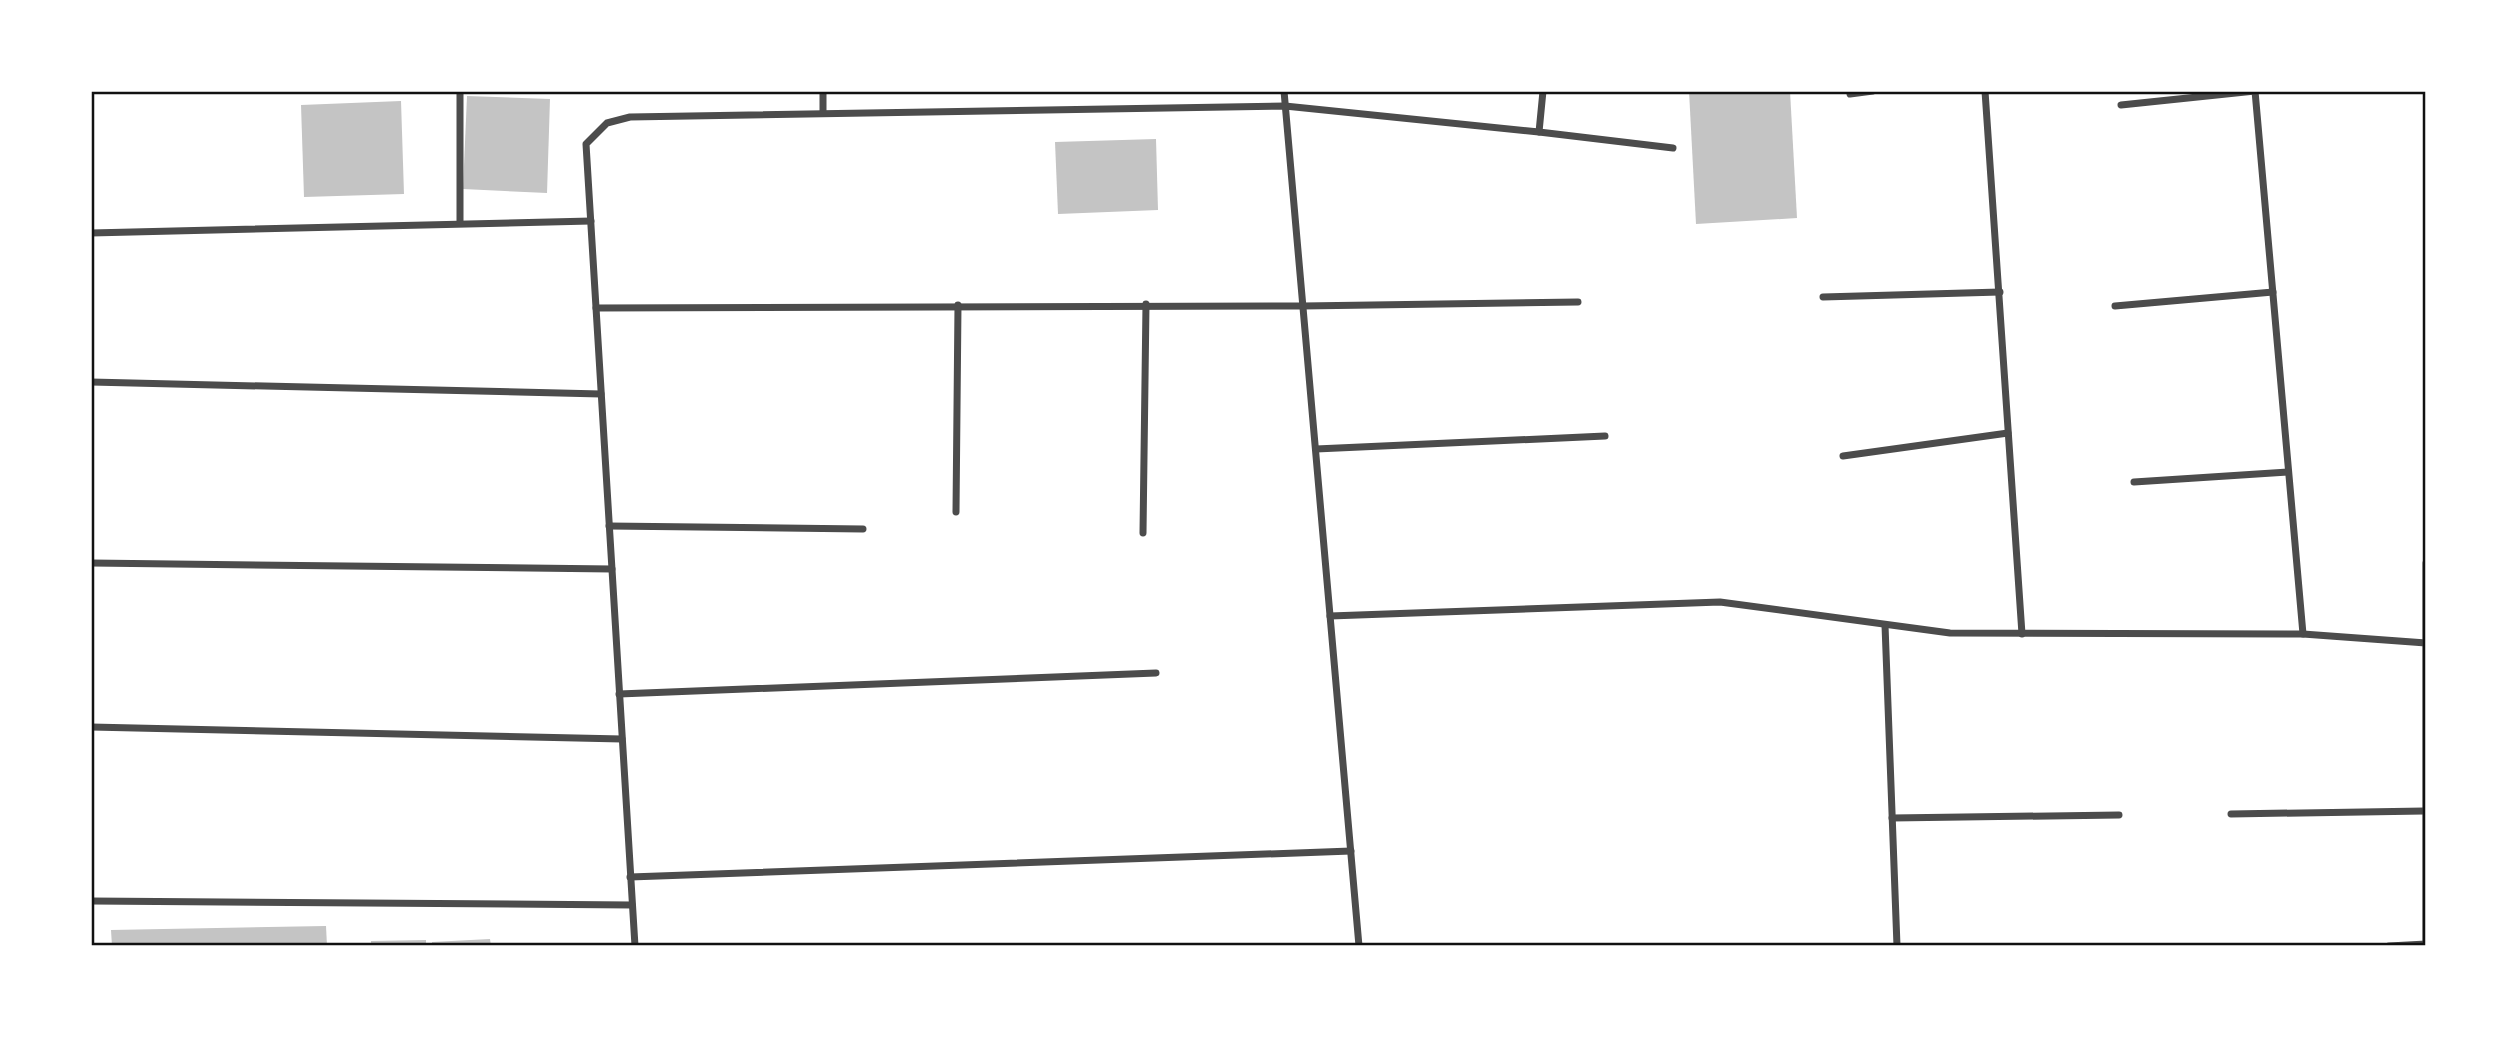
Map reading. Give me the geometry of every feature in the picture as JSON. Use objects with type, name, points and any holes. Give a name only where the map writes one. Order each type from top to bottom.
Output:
[{"type":"street","points":[[460,91],[460,223]]},
{"type":"street","points":[[823,91],[823,112]]},
{"type":"street","points":[[1284,91],[1359,946]]},
{"type":"street","points":[[1539,132],[1543,91]]},
{"type":"street","points":[[1850,94],[1873,91]]},
{"type":"street","points":[[1985,91],[2022,634]]},
{"type":"street","points":[[2121,105],[2255,91],[2303,634]]},
{"type":"street","points":[[635,946],[586,144],[607,123],[630,117],[823,112],[1285,106],[1673,148]]},
{"type":"street","points":[[91,233],[590,221]]},
{"type":"street","points":[[1823,296],[2000,292]]},
{"type":"street","points":[[2115,306],[2273,292]]},
{"type":"street","points":[[596,308],[1146,304],[1303,306],[1578,302]]},
{"type":"street","points":[[1143,533],[1146,304]]},
{"type":"street","points":[[956,512],[958,306]]},
{"type":"street","points":[[91,382],[601,394]]},
{"type":"street","points":[[1843,456],[2008,433]]},
{"type":"street","points":[[1316,449],[1605,436]]},
{"type":"street","points":[[2134,482],[2288,472]]},
{"type":"street","points":[[609,526],[863,529]]},
{"type":"street","points":[[91,563],[612,569]]},
{"type":"street","points":[[2389,946],[2426,945],[2426,563]]},
{"type":"street","points":[[1330,616],[1720,602],[1950,634],[2303,634],[2425,643]]},
{"type":"street","points":[[1885,625],[1897,946]]},
{"type":"street","points":[[619,694],[1156,673]]},
{"type":"street","points":[[91,727],[622,739]]},
{"type":"street","points":[[2231,814],[2424,811]]},
{"type":"street","points":[[1892,818],[2119,815]]},
{"type":"street","points":[[631,877],[1351,851]]},
{"type":"street","points":[[91,901],[632,905]]},
{"type":"building","points":[[1689,91],[1790,91],[1797,218],[1696,224]]},
{"type":"building","points":[[467,96],[550,99],[547,193],[463,189]]},
{"type":"building","points":[[401,101],[404,194],[304,197],[301,105]]},
{"type":"building","points":[[1156,139],[1158,210],[1058,214],[1055,142]]},
{"type":"building","points":[[326,926],[327,946],[112,946],[111,930]]},
{"type":"building","points":[[490,939],[491,946],[432,946],[432,942]]},
{"type":"building","points":[[426,940],[426,946],[371,946],[371,941]]}]
